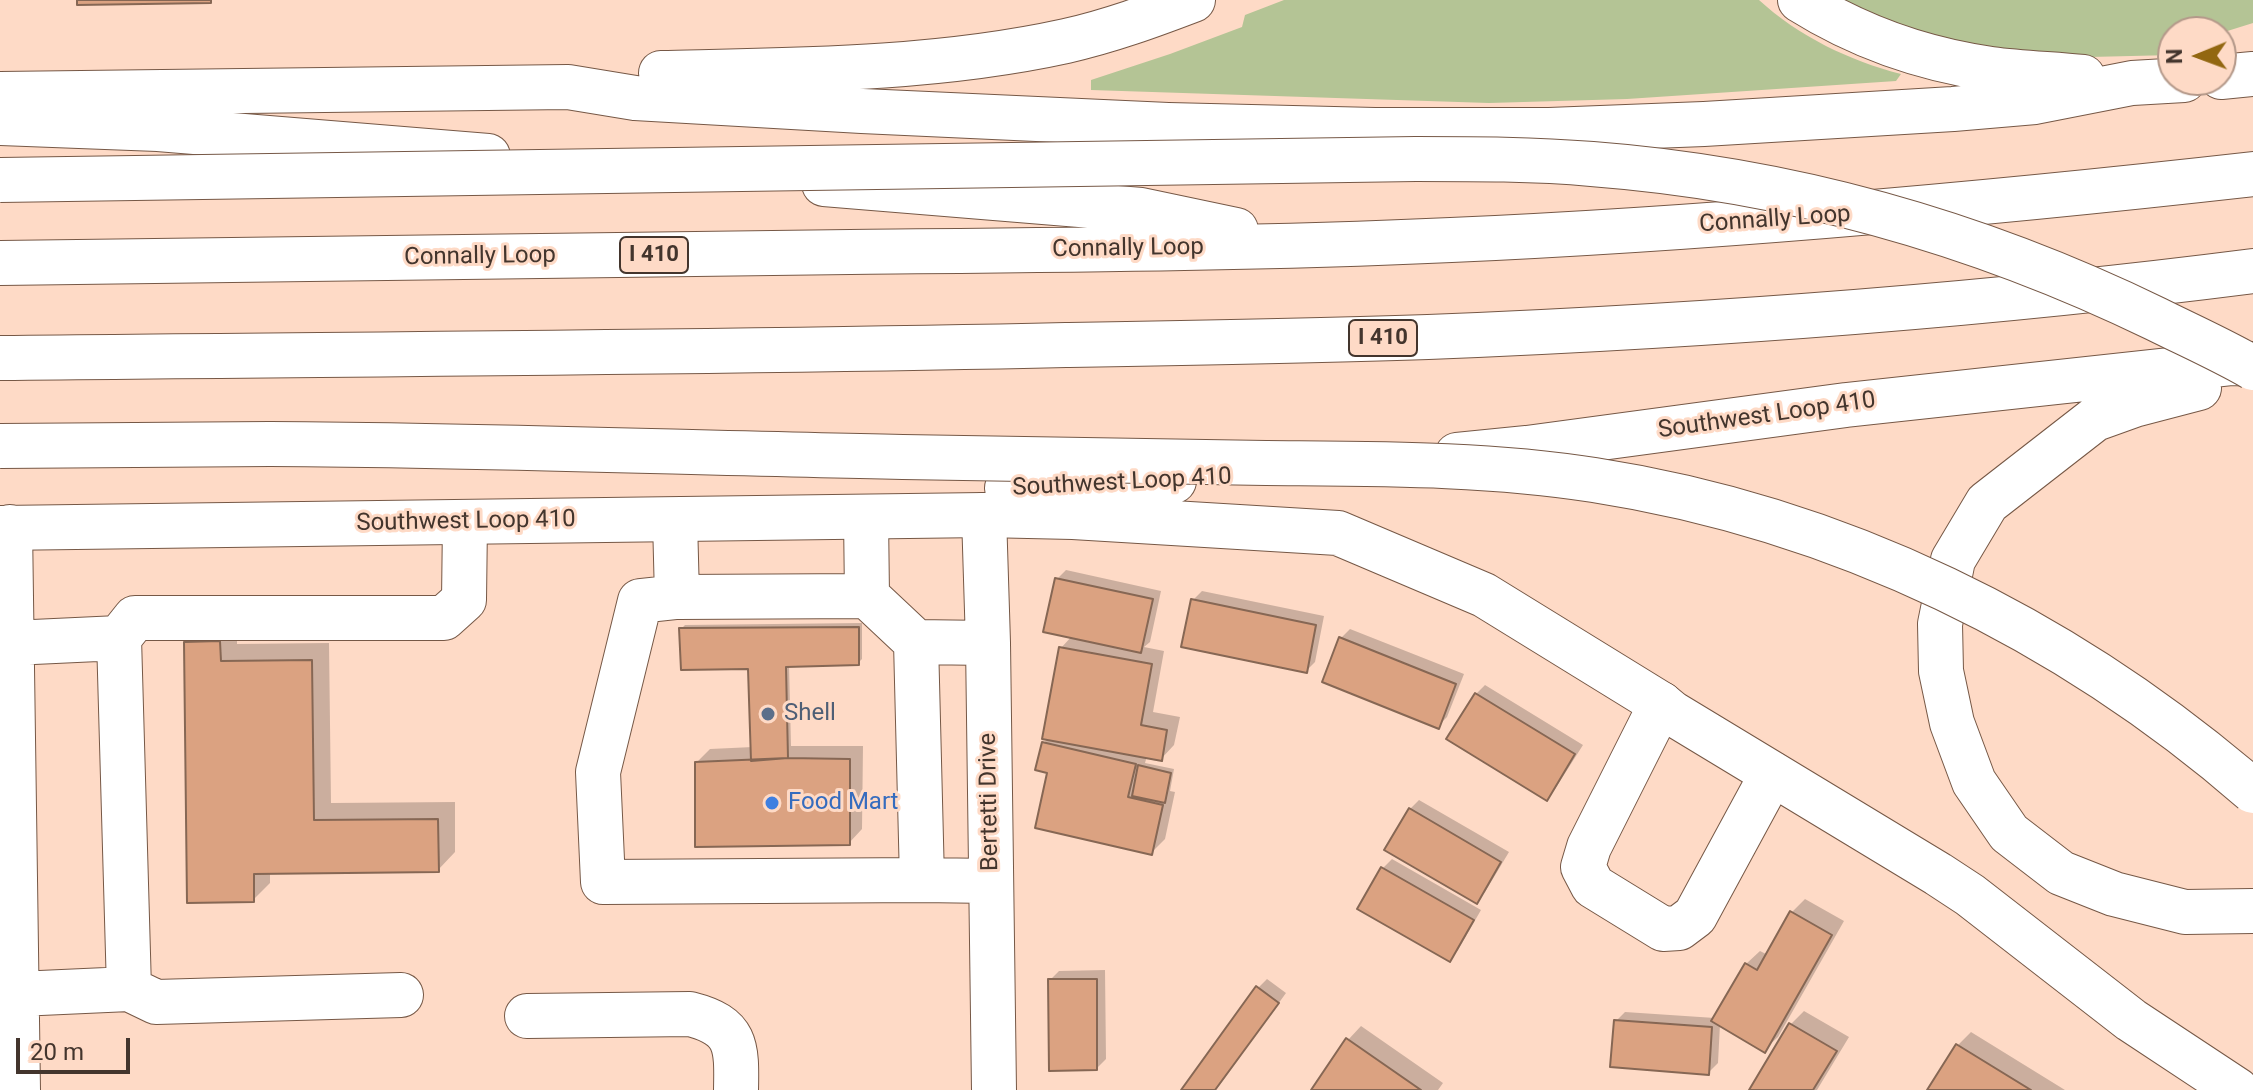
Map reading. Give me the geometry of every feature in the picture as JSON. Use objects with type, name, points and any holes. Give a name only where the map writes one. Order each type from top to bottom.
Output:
[{"type":"main road","points":[[568,87],[634,74],[881,65],[1003,52],[1110,29],[1193,0]]},
{"type":"main road","points":[[1800,0],[1866,35],[1917,54],[1988,68],[2132,83]]},
{"type":"main road","points":[[0,94],[568,87],[651,99],[1153,124],[1375,130],[1549,130],[1953,109],[2035,102],[2132,83],[2157,82]]},
{"type":"main road","points":[[0,123],[158,129],[1141,210],[1307,245]]},
{"type":"main road","points":[[0,180],[1416,159],[1592,164],[1693,176],[1796,194],[1928,227],[2107,296],[2253,366]]},
{"type":"main road","name":"Connally Loop","points":[[0,263],[1171,249],[1482,239],[1806,219],[2253,174]]},
{"type":"main road","name":"I 410","points":[[0,358],[906,349],[1429,337],[1847,312],[2253,271]]},
{"type":"main road","points":[[0,388],[92,357]]},
{"type":"main road","name":"Southwest Loop 410","points":[[5,528],[984,515],[994,493],[1005,488],[1317,471],[1527,448],[1957,392],[2233,363],[2253,366]]},
{"type":"main road","points":[[2253,375],[2152,400],[2095,419],[1987,503],[1953,560],[1940,624],[1941,671],[1952,723],[1974,782],[2009,833],[2061,873],[2114,894],[2185,912],[2253,911]]},
{"type":"main road","points":[[0,446],[276,444],[1122,462],[1403,464],[1503,469],[1590,479],[1657,491],[1756,517],[1825,539],[1917,575],[2030,632],[2098,673],[2253,791]]},
{"type":"main road","points":[[984,515],[1073,517],[1338,533],[1484,595],[1970,895],[2222,1086]]},
{"type":"main road","name":"Bertetti Drive","points":[[984,515],[994,1090]]},
{"type":"main road","points":[[866,517],[867,596]]},
{"type":"main road","points":[[675,520],[677,597]]},
{"type":"main road","points":[[129,989],[119,638],[135,618],[444,618],[464,600],[465,522]]},
{"type":"main road","points":[[5,528],[12,643],[7,810],[18,994],[18,1090]]},
{"type":"main road","points":[[988,643],[916,642],[867,596],[677,597],[640,601],[598,772],[603,882],[991,881]]},
{"type":"main road","points":[[12,643],[119,638]]},
{"type":"main road","points":[[916,642],[922,880]]},
{"type":"main road","points":[[1661,704],[1589,847],[1583,867],[1593,886],[1663,929],[1679,928],[1695,916],[1772,774]]},
{"type":"main road","points":[[18,994],[129,989],[156,1002],[401,995]]},
{"type":"main road","points":[[527,1016],[690,1014],[712,1020],[728,1032],[737,1062],[736,1090]]},
{"type":"green space","points":[[1284,0],[1759,0],[1790,25],[1826,46],[1901,74],[1896,81],[1627,99],[1489,103],[1091,90],[1091,80],[1242,27],[1245,15]]},
{"type":"green space","points":[[1833,0],[2253,0],[2253,23],[2237,28],[2237,16],[2157,16],[2157,55],[2048,58],[1921,37]]},
{"type":"building","points":[[77,0],[211,0],[211,3],[77,5]]},
{"type":"building","points":[[1055,578],[1153,599],[1141,653],[1043,632]]},
{"type":"building","points":[[1191,599],[1316,625],[1307,673],[1181,647]]},
{"type":"building","name":"Shell","points":[[859,627],[859,665],[786,667],[788,758],[751,761],[748,669],[681,670],[679,628]]},
{"type":"building","points":[[1339,637],[1456,684],[1439,729],[1322,682]]},
{"type":"building","points":[[220,641],[221,661],[312,660],[314,820],[438,819],[439,872],[254,874],[254,902],[187,903],[184,642]]},
{"type":"building","points":[[1059,647],[1152,664],[1141,725],[1167,730],[1162,761],[1042,739]]},
{"type":"building","points":[[1475,693],[1575,754],[1547,801],[1446,739]]},
{"type":"building","points":[[1042,742],[1136,764],[1128,797],[1163,805],[1152,855],[1035,828],[1047,773],[1035,770]]},
{"type":"building","name":"Food Mart","points":[[850,759],[850,845],[695,847],[695,762]]},
{"type":"building","points":[[1138,765],[1171,773],[1165,803],[1132,796]]},
{"type":"building","points":[[1409,808],[1501,862],[1477,904],[1384,850]]},
{"type":"building","points":[[1381,867],[1474,920],[1450,962],[1357,909]]},
{"type":"building","points":[[1790,911],[1832,935],[1765,1053],[1711,1021],[1745,963],[1757,970]]},
{"type":"building","points":[[1048,979],[1097,979],[1097,1070],[1049,1071]]},
{"type":"building","points":[[1256,986],[1279,1003],[1215,1090],[1181,1090]]},
{"type":"building","points":[[1614,1020],[1712,1027],[1709,1075],[1610,1067]]},
{"type":"building","points":[[1789,1023],[1837,1051],[1813,1090],[1749,1090]]},
{"type":"building","points":[[1346,1038],[1421,1090],[1311,1090]]},
{"type":"building","points":[[1956,1044],[2031,1090],[1927,1090]]},
{"type":"place","name":"Shell","points":[[768,714]]},
{"type":"place","name":"Food Mart","points":[[772,803]]}]
